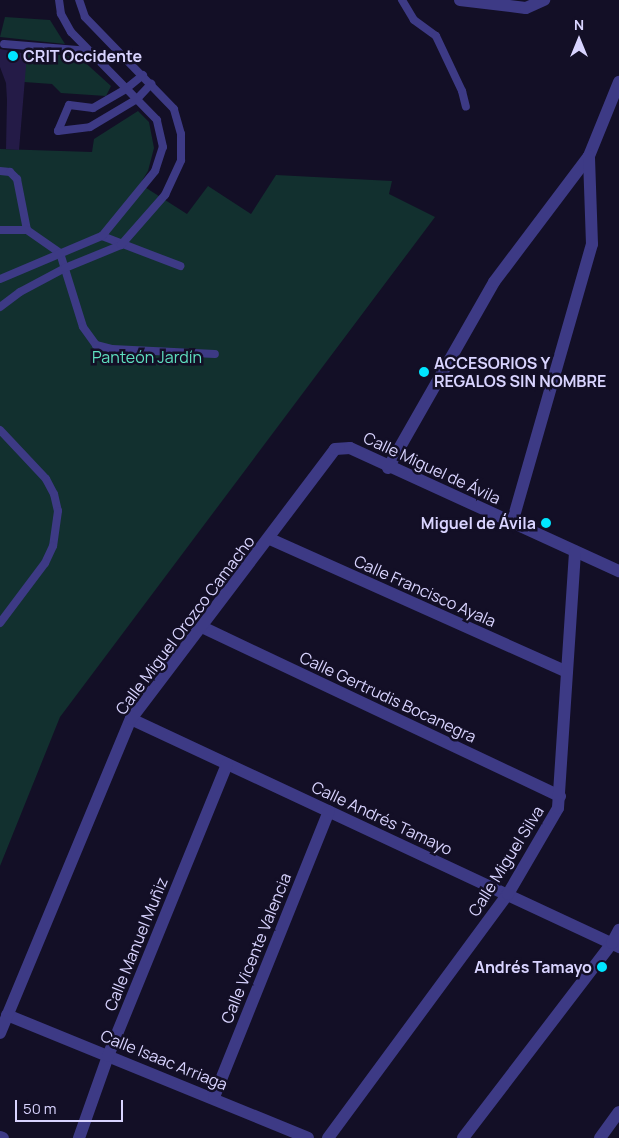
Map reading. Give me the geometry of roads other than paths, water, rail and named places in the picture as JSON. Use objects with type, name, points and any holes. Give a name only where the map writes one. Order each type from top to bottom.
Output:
[{"type":"street","points":[[460,0],[526,8],[544,0]]},
{"type":"street","points":[[388,468],[494,282],[589,156],[619,82]]},
{"type":"street","points":[[512,524],[592,244],[589,156]]},
{"type":"street","name":"Calle Miguel de Ávila","points":[[340,447],[350,448],[388,468],[619,571]]},
{"type":"street","name":"Calle Miguel Orozco Camacho","points":[[0,1033],[131,720],[270,539],[331,452],[340,447]]},
{"type":"street","name":"Calle Francisco Ayala","points":[[270,539],[567,672]]},
{"type":"street","name":"Calle Miguel Silva","points":[[328,1138],[508,894],[558,808],[575,552]]},
{"type":"street","name":"Calle Gertrudis Bocanegra","points":[[202,626],[560,796]]},
{"type":"street","name":"Calle Andrés Tamayo","points":[[131,720],[615,945]]},
{"type":"street","name":"Calle Manuel Muñiz","points":[[79,1138],[108,1056],[226,764]]},
{"type":"street","name":"Calle Vicente Valencia","points":[[214,1097],[329,811]]},
{"type":"street","points":[[462,1138],[615,945],[619,930]]},
{"type":"street","name":"Calle Isaac Arriaga","points":[[7,1015],[214,1097],[308,1138]]},
{"type":"street","points":[[600,1138],[619,1112]]},
{"type":"lane","points":[[0,279],[60,252],[102,236],[146,184],[161,156],[161,129],[157,120],[66,26],[59,0]]},
{"type":"lane","points":[[0,307],[20,292],[65,268],[121,246],[165,195],[182,160],[181,134],[174,109],[85,17],[79,0]]},
{"type":"lane","points":[[402,0],[414,20],[436,36],[462,91],[466,106]]},
{"type":"lane","points":[[4,44],[90,51]]},
{"type":"lane","points":[[143,75],[126,89],[93,108],[69,105],[58,132],[90,127],[137,99],[151,84]]},
{"type":"lane","points":[[0,171],[10,172],[17,179],[27,230]]},
{"type":"lane","points":[[0,230],[27,230],[60,252],[83,328],[96,344],[112,349],[215,354]]},
{"type":"lane","points":[[102,236],[121,246],[180,266]]},
{"type":"lane","points":[[0,430],[46,479],[54,494],[58,511],[53,546],[45,563],[0,623]]},
{"type":"place","name":"CRIT Occidente","points":[[13,56]]},
{"type":"place","name":"ACCESORIOS Y REGALOS SIN NOMBRE","points":[[424,372]]},
{"type":"place","name":"Miguel de Ávila","points":[[546,523]]},
{"type":"place","name":"Andrés Tamayo","points":[[602,967]]},
{"type":"park label","name":"Panteón Jardín","points":[[147,357]]}]
